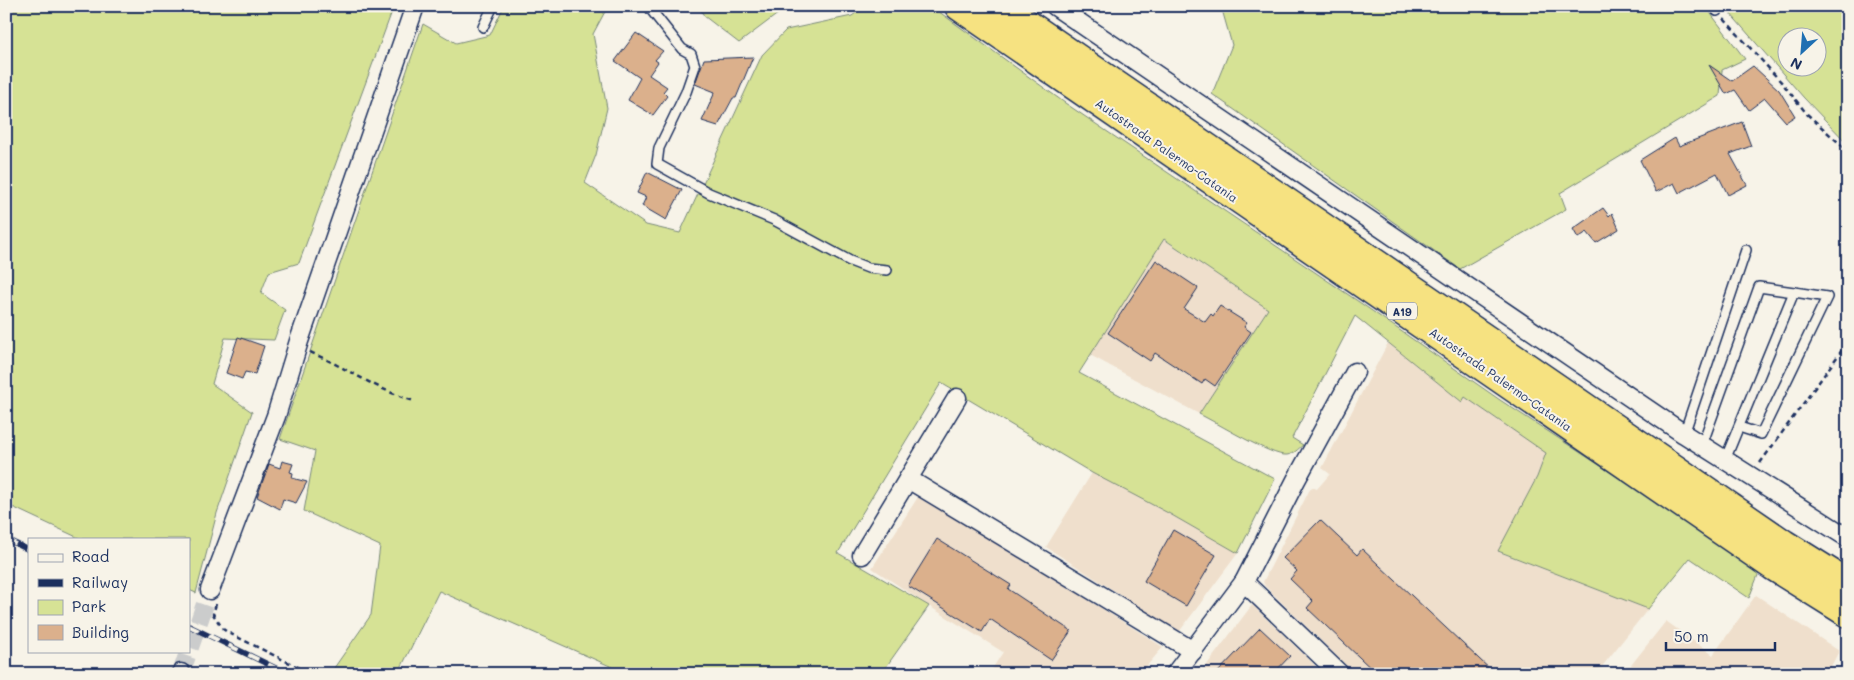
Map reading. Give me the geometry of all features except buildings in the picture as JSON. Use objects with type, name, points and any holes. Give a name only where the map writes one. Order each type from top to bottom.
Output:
[{"type":"highway","name":"Autostrada Palermo-Catania","points":[[959,6],[1772,566],[1848,613]]},
{"type":"highway","name":"Autostrada Palermo-Catania","points":[[1001,6],[1784,544],[1848,584]]},
{"type":"street","points":[[214,593],[415,6]]},
{"type":"street","points":[[1055,6],[1684,434],[1848,538]]},
{"type":"street","points":[[1175,674],[1244,582],[1296,480],[1355,372]]},
{"type":"street","points":[[862,555],[957,398]]},
{"type":"street","points":[[908,479],[1193,652]]},
{"type":"street","points":[[1244,582],[1340,674]]},
{"type":"lane","points":[[483,27],[493,6]]},
{"type":"lane","points":[[648,6],[682,49],[691,54],[695,66],[686,92],[659,148],[657,164],[709,193],[774,220],[850,261],[868,268],[887,270]]},
{"type":"lane","points":[[1684,434],[1746,250]]},
{"type":"lane","points":[[1702,445],[1759,286],[1827,297],[1761,434],[1739,427]]},
{"type":"lane","points":[[1726,460],[1794,292]]},
{"type":"path","points":[[1719,9],[1784,84],[1807,114],[1848,151]]},
{"type":"path","points":[[1751,476],[1848,342]]},
{"type":"path","points":[[298,346],[330,360],[365,382],[394,395],[414,401]]},
{"type":"path","points":[[214,593],[213,614],[223,629],[312,674]]},
{"type":"shaded area","points":[[1163,239],[1268,309],[1199,414],[1090,355]]},
{"type":"shaded area","points":[[1388,343],[1462,402],[1465,397],[1546,453],[1537,477],[1499,552],[1648,609],[1596,674],[1355,674],[1265,586],[1263,582],[1309,491],[1312,487],[1317,489],[1330,474],[1322,468]]},
{"type":"shaded area","points":[[1092,473],[1170,514],[1238,553],[1179,632],[1046,547]]},
{"type":"shaded area","points":[[920,494],[1163,647],[1140,674],[989,674],[1003,652],[872,568]]},
{"type":"shaded area","points":[[1756,595],[1839,651],[1827,674],[1624,674],[1666,621],[1713,655]]},
{"type":"shaded area","points":[[1252,605],[1324,674],[1200,674]]},
{"type":"green space","points":[[6,6],[394,6],[299,263],[269,272],[261,293],[285,310],[274,340],[225,338],[212,384],[252,412],[217,513],[196,593],[190,590],[190,538],[79,538],[6,504]]},
{"type":"green space","points":[[504,6],[608,6],[593,34],[607,108],[596,155],[585,183],[646,225],[680,233],[762,55],[786,30],[852,16],[865,6],[931,6],[1065,103],[1500,400],[1760,570],[1749,598],[1690,558],[1648,609],[1498,551],[1537,477],[1546,453],[1465,397],[1462,402],[1355,316],[1292,438],[1303,445],[1294,452],[1287,455],[1269,451],[1199,414],[1268,309],[1164,239],[1079,373],[1275,479],[1238,553],[1170,514],[1092,473],[941,383],[838,553],[929,606],[881,674],[618,674],[619,670],[439,591],[398,674],[344,674],[334,668],[371,615],[380,546],[304,511],[315,451],[280,439],[423,24],[456,43],[490,35]]},
{"type":"green space","points":[[699,6],[824,6],[779,13],[739,43],[704,16]]},
{"type":"green space","points":[[1221,6],[1705,6],[1745,59],[1722,70],[1720,96],[1560,193],[1566,209],[1460,269],[1212,94],[1232,45]]},
{"type":"green space","points":[[1730,6],[1848,6],[1848,144],[1787,78],[1826,78],[1826,28],[1776,28],[1776,66],[1729,12]]},
{"type":"tunnel","points":[[190,647],[210,590]]},
{"type":"tunnel","points":[[181,673],[188,652]]},
{"type":"railway","points":[[6,539],[28,550]]},
{"type":"railway","points":[[190,626],[288,674]]}]
